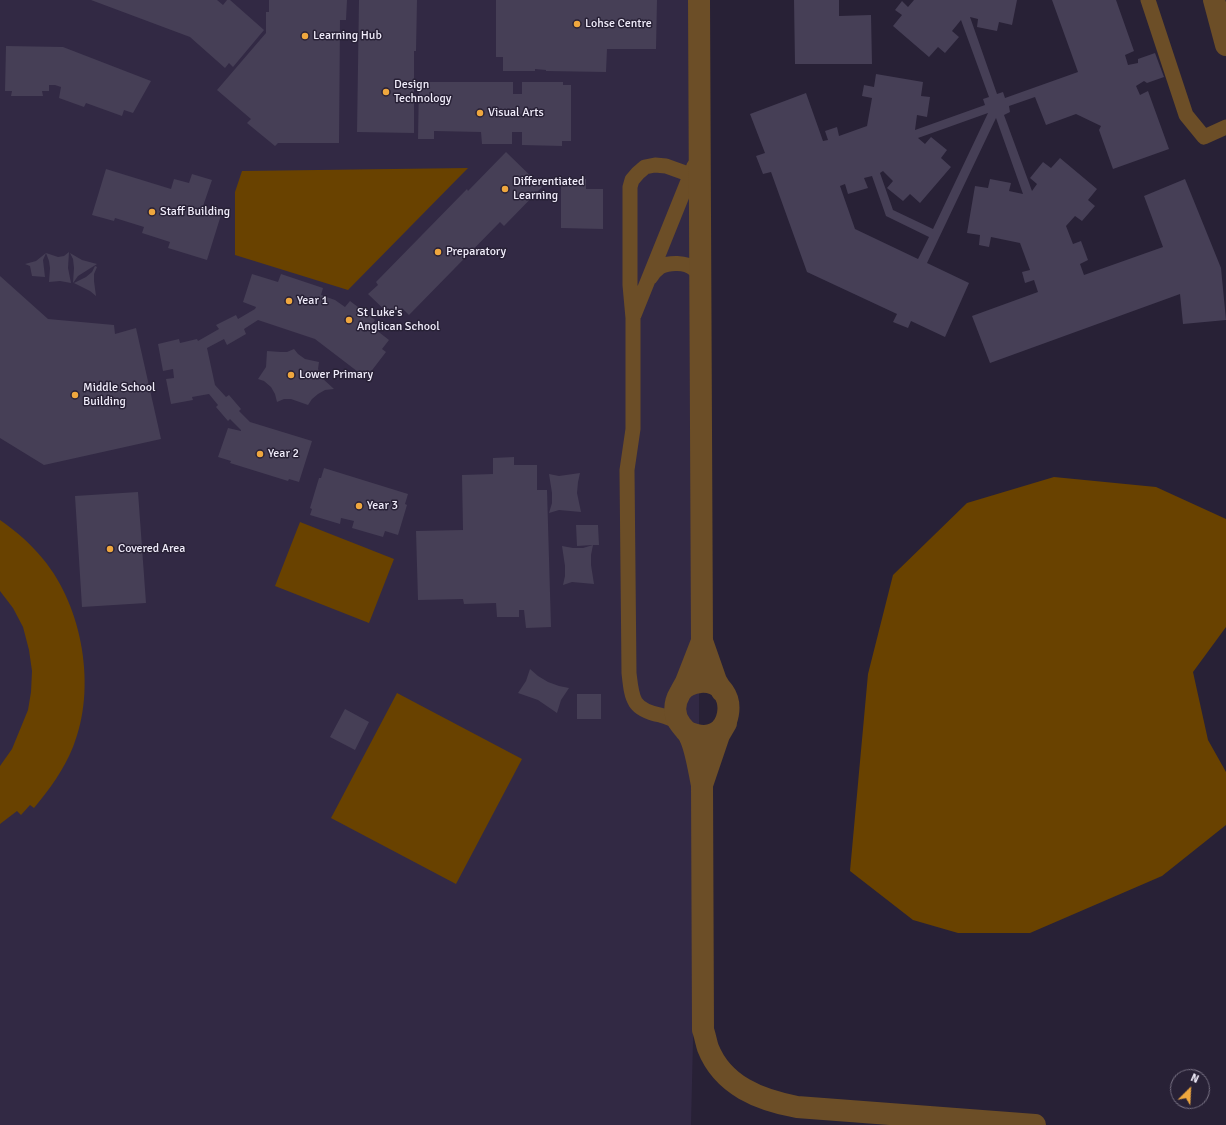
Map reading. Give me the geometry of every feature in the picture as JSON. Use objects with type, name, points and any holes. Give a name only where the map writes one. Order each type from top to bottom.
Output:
[{"type":"street","points":[[699,0],[700,150],[696,183],[701,280],[702,641],[716,681],[726,697],[729,706],[729,715],[719,735],[702,785]]},
{"type":"street","points":[[1214,0],[1226,45]]},
{"type":"street","points":[[702,641],[674,708],[676,716],[690,737],[702,785],[703,1030],[708,1047],[715,1062],[740,1087],[756,1096],[774,1103],[797,1107],[1035,1125]]},
{"type":"street","points":[[681,691],[688,685],[696,682],[705,682],[714,684],[722,691]]},
{"type":"street","points":[[683,727],[694,735],[702,736],[712,734],[720,730],[726,723]]},
{"type":"lane","points":[[1148,0],[1186,115],[1204,137],[1226,127]]},
{"type":"lane","points":[[633,318],[647,283],[696,183],[666,166],[655,165],[638,172],[632,180],[629,196],[630,285],[633,318],[633,429],[627,470],[629,673],[633,697],[639,708],[651,713],[673,718],[683,727]]},
{"type":"lane","points":[[647,283],[654,272],[660,267],[674,264],[690,266],[695,270],[701,280]]},
{"type":"shaded area","name":"St Luke's Anglican School","points":[[0,0],[697,0],[699,787],[691,1125],[0,1125]]},
{"type":"shaded area","points":[[468,168],[348,290],[235,255],[235,192],[242,171]]},
{"type":"shaded area","points":[[1054,477],[1156,487],[1226,519],[1226,627],[1193,672],[1208,740],[1226,772],[1226,825],[1162,876],[1030,933],[958,933],[913,920],[850,871],[868,674],[893,575],[967,503]]},
{"type":"shaded area","points":[[0,520],[33,548],[57,578],[68,600],[76,624],[82,649],[85,675],[84,700],[80,724],[73,747],[61,771],[34,808],[30,805],[21,815],[17,811],[0,824],[0,766],[12,749],[28,710],[32,671],[29,650],[23,627],[13,608],[0,591]]},
{"type":"shaded area","points":[[300,522],[394,559],[369,623],[275,586]]},
{"type":"shaded area","points":[[397,693],[522,759],[456,884],[331,818]]},
{"type":"building","points":[[91,0],[217,0],[223,5],[227,0],[230,0],[264,30],[233,67],[229,63],[225,68],[190,37]]},
{"type":"building","points":[[269,0],[347,0],[346,20],[340,20],[339,143],[278,143],[275,146],[247,123],[251,119],[217,90],[266,33],[266,12],[269,12]]},
{"type":"building","name":"Design Technology","points":[[359,0],[417,0],[416,51],[414,51],[414,133],[357,132]]},
{"type":"building","points":[[496,0],[657,0],[656,49],[607,49],[606,72],[546,71],[535,69],[535,71],[503,71],[503,57],[496,57]]},
{"type":"building","points":[[794,0],[839,0],[839,16],[871,15],[872,64],[795,64]]},
{"type":"building","points":[[914,0],[1017,0],[1012,25],[999,22],[997,31],[977,27],[978,19],[970,17],[997,94],[1003,92],[1005,98],[1078,72],[1052,0],[1116,0],[1134,51],[1125,55],[1128,65],[1138,63],[1138,59],[1155,53],[1164,77],[1147,83],[1144,81],[1136,86],[1140,95],[1148,91],[1169,149],[1113,169],[1099,130],[1101,126],[1076,114],[1046,125],[1035,97],[1009,106],[1010,112],[1004,115],[1032,191],[1037,184],[1030,178],[1043,162],[1051,168],[1060,158],[1097,189],[1088,200],[1095,206],[1082,221],[1075,216],[1066,226],[1073,244],[1081,241],[1088,260],[1080,264],[1084,275],[1163,247],[1144,196],[1185,179],[1221,268],[1226,320],[1183,324],[1180,294],[990,363],[972,316],[1038,292],[1034,280],[1025,283],[1022,272],[1030,270],[1020,243],[991,237],[989,247],[979,245],[980,235],[967,233],[975,186],[988,188],[990,179],[1011,183],[1009,191],[1023,194],[996,118],[927,263],[969,283],[945,337],[911,321],[908,328],[893,322],[897,314],[807,272],[771,172],[763,174],[756,156],[765,153],[750,114],[806,93],[823,141],[828,140],[825,131],[837,127],[839,136],[867,126],[872,98],[862,96],[864,85],[874,87],[876,74],[923,82],[921,96],[930,97],[927,117],[917,115],[915,130],[985,105],[983,99],[989,97],[961,20],[952,31],[959,37],[945,53],[938,47],[929,57],[893,26],[902,15],[895,10],[902,1],[908,7]],"holes":[[[988,113],[933,229],[893,210],[880,173],[883,171],[893,181],[887,188],[903,201],[910,194],[920,203],[951,167],[941,158],[947,150],[931,137],[925,144],[918,138]],[[872,176],[886,216],[929,237],[918,259],[855,229],[840,186],[845,184],[848,194],[868,188],[864,178]]]},
{"type":"building","points":[[6,46],[63,47],[151,81],[133,113],[124,110],[122,116],[86,103],[84,107],[59,98],[61,87],[55,85],[49,85],[49,91],[42,91],[43,96],[11,96],[12,91],[5,91]]},
{"type":"building","points":[[419,82],[513,82],[513,94],[522,94],[522,82],[563,82],[563,85],[571,85],[571,141],[562,141],[562,146],[522,145],[522,132],[512,132],[512,144],[482,144],[481,132],[434,131],[434,139],[418,139]]},
{"type":"building","name":"Preparatory","points":[[506,152],[542,187],[504,226],[500,222],[409,315],[402,308],[392,317],[368,294],[378,285],[376,282],[467,189],[468,191]]},
{"type":"building","name":"Staff Building","points":[[106,169],[171,189],[174,179],[189,183],[192,174],[212,180],[202,209],[221,215],[207,260],[168,248],[170,242],[142,233],[144,227],[115,218],[114,221],[92,215]]},
{"type":"building","points":[[561,178],[586,179],[586,189],[603,189],[603,229],[561,228]]},
{"type":"building","points":[[69,252],[68,268],[71,283],[60,281],[49,282],[50,268],[46,253],[58,257],[64,256]]},
{"type":"building","points":[[46,253],[43,260],[45,277],[32,276],[30,266],[25,264],[36,261]]},
{"type":"building","points":[[70,253],[82,260],[97,264],[78,276],[73,283],[74,268],[73,259]]},
{"type":"building","points":[[95,266],[97,267],[94,274],[96,296],[90,291],[74,283],[86,277],[92,272]]},
{"type":"building","points":[[252,274],[278,282],[281,274],[323,288],[321,295],[335,300],[345,307],[350,301],[375,320],[371,326],[389,340],[382,349],[386,352],[366,378],[315,339],[258,320],[244,329],[246,334],[227,345],[224,339],[207,348],[215,385],[226,397],[229,395],[241,409],[239,411],[250,422],[312,441],[299,482],[289,479],[288,481],[230,463],[231,461],[218,457],[228,428],[241,430],[230,419],[228,421],[216,407],[218,405],[209,394],[192,397],[193,400],[171,404],[166,379],[174,378],[173,369],[163,371],[158,344],[179,339],[180,343],[197,339],[198,341],[219,329],[216,325],[236,315],[238,319],[255,309],[256,307],[243,302]]},
{"type":"building","name":"Middle School Building","points":[[0,276],[48,319],[114,325],[115,334],[136,328],[161,439],[44,465],[0,438]]},
{"type":"building","name":"Lower Primary","points":[[294,349],[305,359],[319,362],[318,369],[322,378],[334,389],[325,390],[318,394],[308,405],[291,399],[284,399],[277,402],[271,387],[264,381],[258,379],[266,367],[267,351],[287,352]]},
{"type":"building","points":[[514,457],[514,465],[537,465],[537,490],[547,490],[551,627],[526,628],[524,610],[519,610],[519,617],[497,617],[496,603],[464,604],[463,599],[418,600],[416,531],[463,530],[462,475],[493,474],[493,458]]},
{"type":"building","name":"Year 3","points":[[324,468],[408,494],[405,504],[407,505],[398,535],[385,531],[383,537],[352,528],[354,521],[341,518],[340,524],[310,515],[312,509],[310,508],[319,478],[321,478]]},
{"type":"building","points":[[580,473],[577,493],[581,512],[559,510],[549,513],[552,503],[552,493],[549,474],[559,476]]},
{"type":"building","name":"Covered Area","points":[[138,492],[146,603],[82,607],[75,496]]},
{"type":"building","points":[[576,525],[598,525],[599,545],[577,546]]},
{"type":"building","points":[[593,545],[591,565],[594,584],[572,582],[563,585],[565,566],[562,546],[583,548]]},
{"type":"building","points":[[530,669],[548,682],[569,688],[561,700],[557,713],[538,700],[518,693],[526,681]]},
{"type":"building","points":[[577,694],[601,694],[601,719],[577,719]]},
{"type":"building","points":[[345,709],[369,722],[355,750],[330,737]]},
{"type":"place","name":"Lohse Centre","points":[[577,24]]},
{"type":"place","name":"Learning Hub","points":[[305,36]]},
{"type":"place","name":"Design Technology","points":[[386,92]]},
{"type":"place","name":"Visual Arts","points":[[480,113]]},
{"type":"place","name":"Differentiated Learning","points":[[505,189]]},
{"type":"place","name":"Staff Building","points":[[152,212]]},
{"type":"place","name":"Preparatory","points":[[438,252]]},
{"type":"place","name":"Year 1","points":[[289,301]]},
{"type":"place","name":"St Luke's Anglican School","points":[[349,320]]},
{"type":"place","name":"Lower Primary","points":[[291,375]]},
{"type":"place","name":"Middle School Building","points":[[75,395]]},
{"type":"place","name":"Year 2","points":[[260,454]]},
{"type":"place","name":"Year 3","points":[[359,506]]},
{"type":"place","name":"Covered Area","points":[[110,549]]}]
